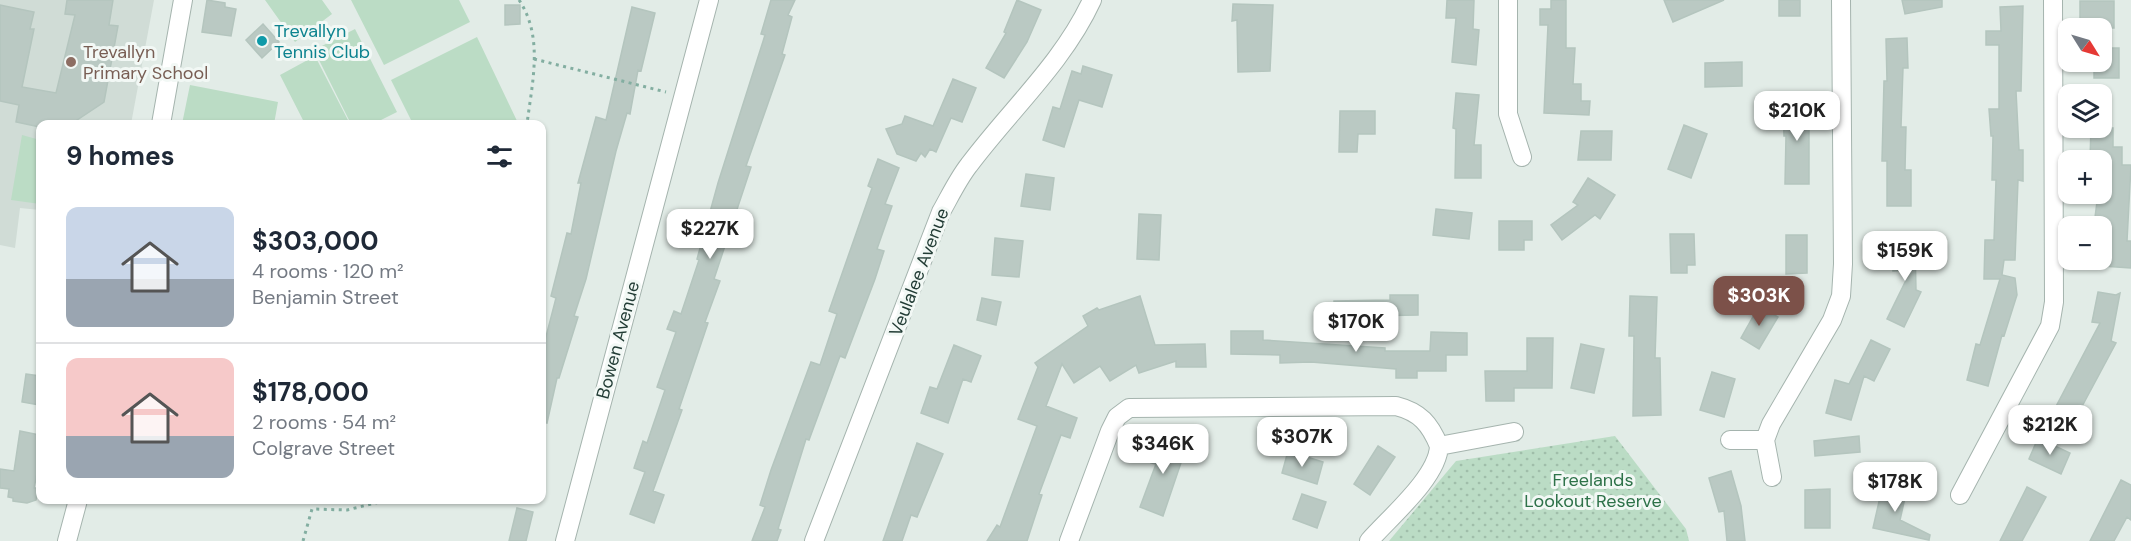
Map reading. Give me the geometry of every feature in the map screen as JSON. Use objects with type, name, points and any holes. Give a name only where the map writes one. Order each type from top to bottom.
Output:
[{"type":"street","points":[[162,120],[183,0]]},
{"type":"street","name":"Bowen Avenue","points":[[565,541],[709,0]]},
{"type":"street","name":"Veulalee Avenue","points":[[814,541],[941,212],[968,166],[1053,64],[1082,22],[1092,0]]},
{"type":"street","points":[[1508,0],[1509,114],[1522,157]]},
{"type":"street","points":[[1772,477],[1765,440],[1771,424],[1832,320],[1841,296],[1843,253],[1841,0]]},
{"type":"street","points":[[1960,495],[2050,326],[2054,302],[2053,0]]},
{"type":"street","points":[[1069,541],[1110,431],[1117,417],[1129,408],[1396,406],[1412,410],[1424,419],[1432,430],[1438,446],[1438,457],[1432,471],[1370,541]]},
{"type":"street","points":[[1438,446],[1514,432]]},
{"type":"street","points":[[1730,440],[1765,440]]},
{"type":"street","points":[[67,541],[77,504]]},
{"type":"path","points":[[519,0],[530,18],[534,33],[534,59],[527,120]]},
{"type":"path","points":[[534,59],[683,96]]},
{"type":"path","points":[[303,541],[312,509],[346,510],[371,504]]},
{"type":"shaded area","name":"Trevallyn Primary School","points":[[0,0],[154,0],[132,120],[36,120],[36,210],[20,208],[15,248],[0,245]]},
{"type":"green space","points":[[265,0],[322,0],[332,14],[295,42]]},
{"type":"green space","points":[[351,0],[459,0],[470,22],[384,65]]},
{"type":"green space","points":[[355,29],[397,112],[381,120],[349,120],[314,50]]},
{"type":"green space","points":[[477,37],[517,120],[411,120],[391,80]]},
{"type":"green space","points":[[315,56],[348,120],[303,120],[280,75]]},
{"type":"green space","points":[[190,85],[278,102],[275,120],[183,120]]},
{"type":"green space","points":[[22,135],[36,139],[36,203],[11,200]]},
{"type":"green space","name":"Freelands Lookout Reserve","points":[[1615,436],[1686,529],[1689,541],[1389,541],[1456,461]]},
{"type":"building","points":[[67,0],[113,0],[109,25],[118,26],[104,102],[77,120],[36,120],[36,126],[16,122],[19,105],[0,101],[0,5],[34,12],[30,29],[34,29],[22,87],[56,93],[75,15],[65,14]]},
{"type":"building","points":[[207,0],[225,3],[225,7],[236,9],[231,36],[202,32]]},
{"type":"building","points":[[771,0],[795,0],[788,15],[792,17],[782,54],[785,55],[746,166],[751,167],[714,279],[720,281],[705,322],[708,323],[679,409],[682,410],[653,491],[664,495],[654,523],[630,514],[645,472],[634,468],[643,441],[647,443],[665,390],[657,387],[676,332],[667,329],[674,311],[681,314],[699,260],[697,259],[718,183],[765,35],[761,34]]},
{"type":"building","points":[[1017,0],[1041,10],[1027,42],[1004,78],[986,68],[1006,33],[1004,32]]},
{"type":"building","points":[[1447,0],[1474,0],[1473,29],[1479,30],[1476,65],[1452,62],[1456,18],[1446,18]]},
{"type":"building","points":[[1551,0],[1566,0],[1566,48],[1575,48],[1573,84],[1581,84],[1581,101],[1590,101],[1589,115],[1544,113],[1548,25],[1540,25],[1540,9],[1551,9]]},
{"type":"building","points":[[1664,0],[1724,0],[1673,22]]},
{"type":"building","points":[[1779,0],[1800,0],[1800,16],[1779,16]]},
{"type":"building","points":[[1902,0],[1942,0],[1942,7],[1905,14]]},
{"type":"building","points":[[2080,1],[2114,1],[2114,28],[2112,28],[2112,18],[2080,18]]},
{"type":"building","points":[[1233,4],[1273,5],[1270,71],[1238,72],[1237,20],[1232,21]]},
{"type":"building","points":[[505,5],[520,5],[520,24],[505,25]]},
{"type":"building","points":[[2023,6],[2021,91],[2016,91],[2019,150],[2023,150],[2023,181],[2018,180],[2015,260],[2004,260],[2002,275],[2015,278],[2017,295],[2004,336],[2002,335],[1988,386],[1967,380],[1976,344],[1980,345],[2000,279],[1984,279],[1985,240],[1994,240],[1996,180],[1992,180],[1993,136],[1991,136],[1989,109],[1999,109],[1999,45],[1986,45],[1986,31],[2001,31],[2000,7]]},
{"type":"building","points":[[632,7],[655,13],[641,71],[638,70],[630,114],[627,113],[616,151],[586,279],[574,316],[578,317],[559,378],[557,378],[547,423],[546,337],[556,298],[551,296],[567,233],[571,234],[581,183],[578,183],[596,117],[606,120]]},
{"type":"building","name":"Trevallyn Tennis Club","points":[[263,24],[279,42],[262,58],[246,40]]},
{"type":"building","points":[[1907,38],[1908,68],[1903,68],[1901,127],[1906,127],[1905,170],[1911,170],[1911,206],[1887,206],[1887,161],[1882,161],[1884,81],[1887,81],[1886,39]]},
{"type":"building","points":[[2112,48],[2119,48],[2119,78],[2094,78],[2094,72],[2112,72]]},
{"type":"building","points":[[1742,62],[1742,86],[1705,87],[1705,63]]},
{"type":"building","points":[[1083,66],[1112,75],[1102,107],[1079,100],[1064,147],[1043,140],[1053,107],[1060,109],[1072,71],[1081,74]]},
{"type":"building","points":[[953,79],[976,88],[962,122],[951,118],[936,152],[930,149],[925,157],[921,153],[916,161],[897,154],[886,129],[902,124],[905,116],[933,126]]},
{"type":"building","points":[[1456,93],[1479,95],[1474,145],[1481,145],[1481,178],[1455,178],[1456,129],[1453,128]]},
{"type":"building","points":[[1809,101],[1809,184],[1785,184],[1786,136],[1784,136],[1783,102]]},
{"type":"building","points":[[1340,111],[1375,111],[1375,134],[1358,134],[1357,152],[1339,152]]},
{"type":"building","points":[[1684,125],[1707,134],[1691,178],[1668,169]]},
{"type":"building","points":[[2113,128],[2113,147],[2122,147],[2122,165],[2131,165],[2127,241],[2131,241],[2131,268],[2112,267],[2112,216],[2095,216],[2097,204],[2112,204],[2112,150],[2090,150],[2091,138],[2112,138]]},
{"type":"building","points":[[1581,131],[1612,131],[1611,160],[1578,160]]},
{"type":"building","points":[[878,159],[899,168],[885,204],[892,206],[877,249],[884,251],[875,279],[845,358],[840,356],[809,440],[806,439],[778,529],[781,530],[777,541],[752,541],[765,507],[760,505],[771,470],[811,362],[820,365],[837,314],[829,311],[872,188],[868,186]]},
{"type":"building","points":[[1026,174],[1054,178],[1050,210],[1021,206]]},
{"type":"building","points":[[1588,178],[1615,195],[1600,219],[1595,215],[1562,240],[1551,225],[1578,205],[1573,202]]},
{"type":"building","points":[[1436,209],[1472,213],[1469,239],[1433,235]]},
{"type":"building","points":[[1139,214],[1161,215],[1159,260],[1137,259]]},
{"type":"building","points":[[1499,221],[1532,221],[1532,240],[1524,240],[1524,250],[1499,250]]},
{"type":"building","points":[[1670,234],[1694,234],[1695,265],[1687,265],[1687,273],[1671,273]]},
{"type":"building","points":[[1786,235],[1807,235],[1807,273],[1786,274]]},
{"type":"building","points":[[995,238],[1023,241],[1019,277],[992,275]]},
{"type":"building","points":[[1915,242],[1916,290],[1921,292],[1904,327],[1887,319],[1911,270],[1893,271],[1892,243]]},
{"type":"building","points":[[2098,292],[2116,295],[2120,293],[2111,341],[2116,343],[2072,425],[2052,414],[2100,323],[2092,322]]},
{"type":"building","points":[[1390,295],[1418,295],[1418,315],[1366,316],[1366,321],[1334,321],[1334,301],[1390,300]]},
{"type":"building","points":[[1140,296],[1155,345],[1205,344],[1206,367],[1176,367],[1176,361],[1139,373],[1136,365],[1110,381],[1100,366],[1074,383],[1062,364],[1046,406],[1077,418],[1070,438],[1061,435],[1039,494],[1042,495],[1027,541],[987,541],[997,525],[1000,527],[1037,426],[1018,419],[1038,367],[1035,363],[1088,326],[1083,316],[1097,308],[1099,310]]},
{"type":"building","points":[[1630,296],[1657,297],[1655,358],[1660,358],[1661,415],[1633,416],[1634,336],[1629,336]]},
{"type":"building","points":[[982,298],[1001,302],[996,325],[977,320]]},
{"type":"building","points":[[1759,306],[1778,317],[1759,349],[1741,338]]},
{"type":"building","points":[[1231,331],[1263,331],[1263,340],[1385,348],[1385,351],[1430,351],[1431,332],[1467,333],[1467,355],[1446,355],[1446,371],[1417,371],[1417,378],[1396,378],[1396,369],[1311,362],[1280,363],[1280,355],[1231,354]]},
{"type":"building","points":[[1527,338],[1553,338],[1552,388],[1514,388],[1514,401],[1486,401],[1485,371],[1527,371]]},
{"type":"building","points":[[1871,340],[1890,349],[1874,381],[1864,376],[1851,420],[1826,413],[1835,380],[1849,384]]},
{"type":"building","points":[[1581,344],[1604,349],[1594,393],[1571,388]]},
{"type":"building","points":[[954,345],[981,356],[971,382],[963,379],[948,423],[921,413],[930,387],[937,389]]},
{"type":"building","points":[[1712,372],[1735,379],[1724,417],[1700,410]]},
{"type":"building","points":[[26,374],[36,375],[36,404],[22,402]]},
{"type":"building","points":[[20,431],[36,434],[34,488],[36,488],[36,500],[27,503],[13,501],[13,498],[8,497],[9,489],[0,488],[0,469],[14,471]]},
{"type":"building","points":[[1160,436],[1187,445],[1163,516],[1140,507],[1156,464],[1151,463]]},
{"type":"building","points":[[1859,436],[1860,452],[1815,456],[1814,441]]},
{"type":"building","points":[[2038,438],[2070,453],[2061,474],[2029,459]]},
{"type":"building","points":[[917,443],[943,454],[917,517],[911,515],[902,541],[883,541]]},
{"type":"building","points":[[1378,446],[1395,457],[1370,495],[1354,484]]},
{"type":"building","points":[[1288,451],[1323,462],[1317,484],[1282,473]]},
{"type":"building","points":[[1731,471],[1741,506],[1745,541],[1727,541],[1724,511],[1719,512],[1709,478]]},
{"type":"building","points":[[2121,480],[2131,485],[2131,520],[2127,517],[2114,541],[2090,541]]},
{"type":"building","points":[[1883,484],[1907,489],[1900,520],[1930,535],[1929,540],[1873,528]]},
{"type":"building","points":[[2027,487],[2046,497],[2022,541],[2000,541]]},
{"type":"building","points":[[1830,489],[1830,528],[1805,528],[1805,490]]},
{"type":"building","points":[[1302,494],[1326,502],[1317,528],[1293,519]]},
{"type":"building","points":[[517,508],[533,512],[526,541],[509,541]]},
{"type":"place","name":"Trevallyn Tennis Club","points":[[262,41]]},
{"type":"place","name":"Trevallyn Primary School","points":[[71,62]]}]
